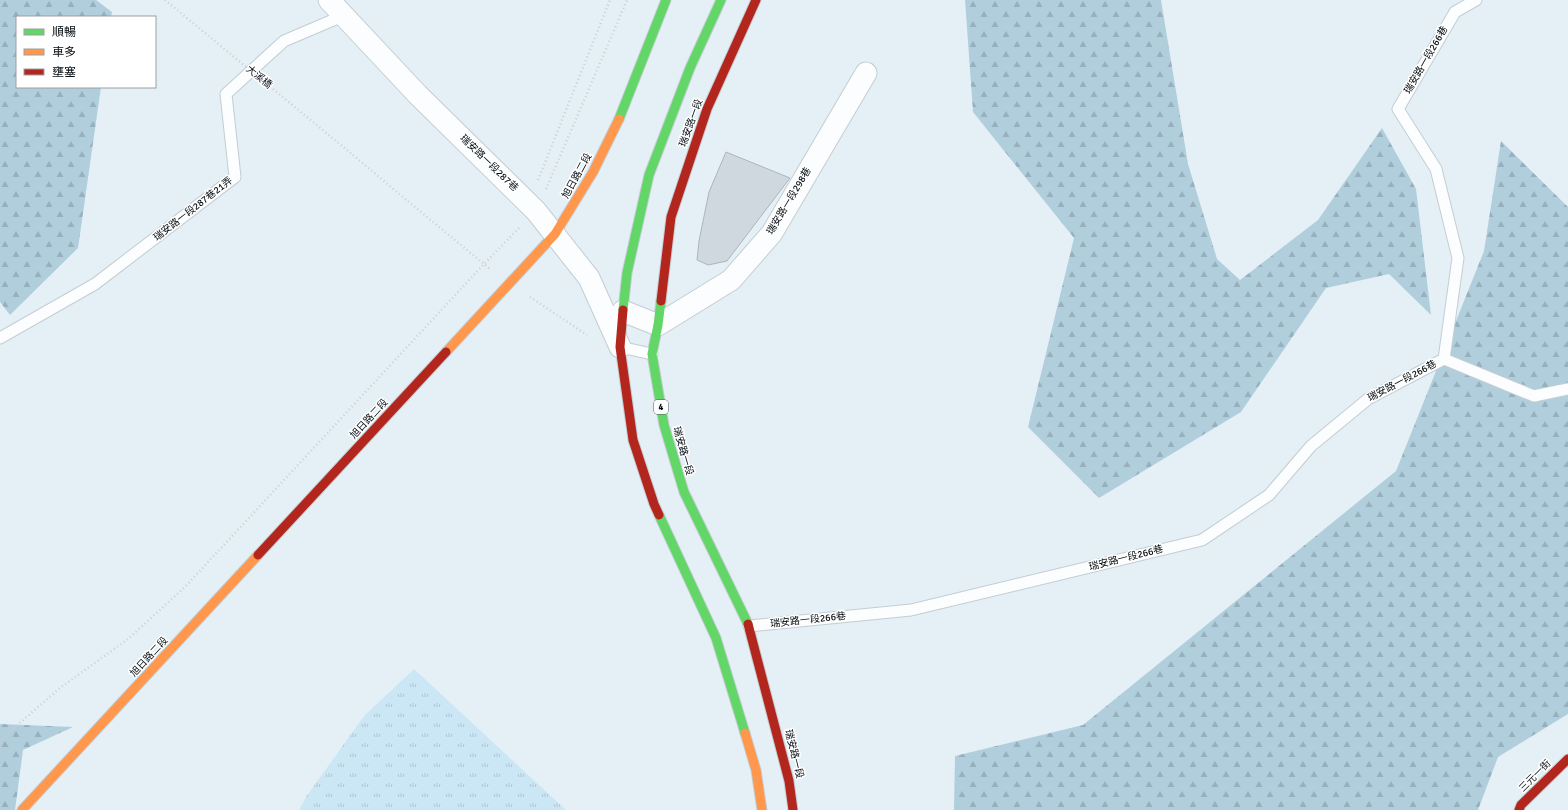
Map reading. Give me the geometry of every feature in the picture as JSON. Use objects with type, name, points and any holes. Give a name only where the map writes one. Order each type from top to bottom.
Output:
[{"type":"main road","name":"旭日路二段","points":[[22,810],[556,234],[585,187],[612,134],[653,29],[666,0]]},
{"type":"main road","name":"瑞安路一段","points":[[721,0],[690,68],[649,175],[627,273],[620,347],[633,440],[654,504],[716,638],[756,770],[762,810]]},
{"type":"main road","name":"瑞安路一段","points":[[756,0],[707,109],[671,217],[658,325],[652,354],[664,425],[684,492],[749,626],[790,781],[793,810]]},
{"type":"main road","name":"三元一街","points":[[1519,810],[1521,805],[1568,759]]},
{"type":"street","name":"瑞安路一段287巷","points":[[329,0],[345,15],[418,95],[533,207],[556,234],[589,278],[620,347]]},
{"type":"street","name":"瑞安路一段298巷","points":[[658,325],[731,280],[772,233],[866,73]]},
{"type":"street","points":[[623,311],[658,325]]},
{"type":"lane","name":"瑞安路一段266巷","points":[[1444,359],[1458,258],[1436,168],[1398,109],[1454,12],[1476,0]]},
{"type":"lane","name":"瑞安路一段287巷21弄","points":[[0,338],[95,284],[235,177],[226,94],[284,41],[345,15]]},
{"type":"lane","points":[[620,347],[652,354]]},
{"type":"lane","name":"瑞安路一段266巷","points":[[1444,359],[1534,396],[1568,389]]},
{"type":"lane","name":"瑞安路一段266巷","points":[[749,626],[911,610],[1202,540],[1269,495],[1311,446],[1368,399],[1444,359]]},
{"type":"path","name":"大溪橋","points":[[165,0],[510,284],[588,335],[620,347]]},
{"type":"path","points":[[533,207],[610,0]]},
{"type":"path","points":[[0,743],[7,734],[60,688],[128,639],[185,587],[484,264],[533,207],[627,0]]},
{"type":"green space","points":[[0,0],[96,0],[112,12],[111,16],[16,16],[16,88],[101,88],[78,248],[10,315],[0,302]]},
{"type":"green space","points":[[965,0],[1161,0],[1188,164],[1217,259],[1240,280],[1318,220],[1382,128],[1416,189],[1431,315],[1389,274],[1326,288],[1241,412],[1099,498],[1028,427],[1074,238],[973,112]]},
{"type":"green space","points":[[1501,141],[1568,207],[1568,714],[1498,757],[1478,810],[954,810],[955,756],[1083,725],[1396,471],[1484,251]]},
{"type":"green space","points":[[414,669],[566,810],[299,810],[306,797],[364,716]]},
{"type":"green space","points":[[0,724],[73,727],[23,750],[15,810],[0,810]]},
{"type":"building","points":[[726,152],[790,178],[727,261],[708,265],[697,260],[699,241],[709,192]]},
{"type":"traffic: fast","points":[[619,119],[666,0]]},
{"type":"traffic: fast","points":[[623,310],[627,273],[649,175],[690,68],[721,0]]},
{"type":"traffic: fast","points":[[661,301],[652,354],[664,425],[684,492],[748,624]]},
{"type":"traffic: fast","points":[[659,515],[716,638],[745,733]]},
{"type":"traffic: slow","points":[[446,352],[555,234],[593,172],[619,119]]},
{"type":"traffic: slow","points":[[22,810],[258,555]]},
{"type":"traffic: slow","points":[[745,733],[756,770],[762,810]]},
{"type":"traffic: jam","points":[[661,301],[671,217],[707,109],[756,0]]},
{"type":"traffic: jam","points":[[623,310],[620,347],[633,440],[659,515]]},
{"type":"traffic: jam","points":[[258,555],[446,352]]},
{"type":"traffic: jam","points":[[748,624],[789,781],[793,810]]},
{"type":"traffic: jam","points":[[1519,810],[1521,805],[1568,759]]}]
